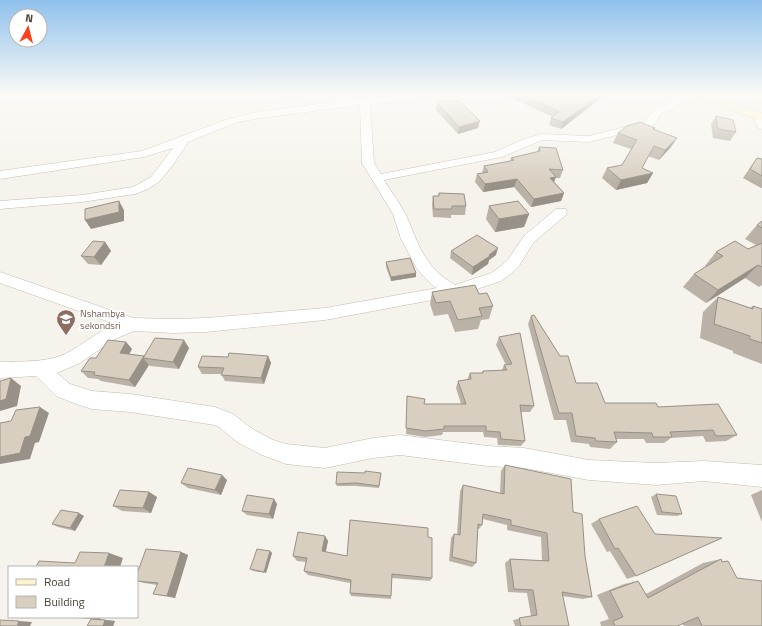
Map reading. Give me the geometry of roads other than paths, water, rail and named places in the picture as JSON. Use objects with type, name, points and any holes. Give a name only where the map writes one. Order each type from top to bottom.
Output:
[{"type":"street","points":[[0,175],[122,158],[154,152],[224,124]]},
{"type":"street","points":[[367,124],[368,163],[399,214],[408,239],[422,265],[438,282],[454,291]]},
{"type":"street","points":[[378,178],[498,155],[542,137],[589,139],[646,124]]},
{"type":"street","points":[[0,205],[68,200],[125,193],[151,182],[184,140]]},
{"type":"street","points":[[0,277],[133,324],[174,326],[206,325],[325,314],[454,291],[496,277],[514,262],[529,239],[561,212]]},
{"type":"street","points":[[0,370],[40,368],[58,365],[74,358],[107,336],[133,324]]},
{"type":"street","points":[[40,368],[63,390],[76,396],[92,400],[130,403],[215,416],[226,420],[244,435],[269,448],[286,454],[325,458],[373,448],[400,445],[488,456],[524,458],[589,470],[656,474],[704,472],[738,473],[762,476]]},
{"type":"place","name":"Nshambya sekondsri","points":[[66,336]]}]
